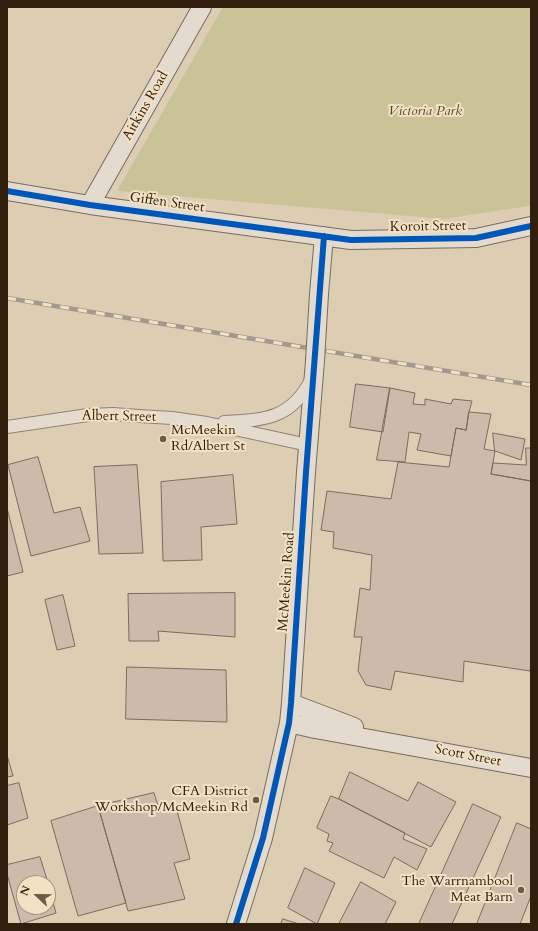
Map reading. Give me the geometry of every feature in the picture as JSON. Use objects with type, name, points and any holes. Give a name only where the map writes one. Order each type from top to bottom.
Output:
[{"type":"street","name":"Aitkins Road","points":[[90,205],[202,7]]},
{"type":"street","name":"Giffen Street","points":[[7,191],[90,205],[324,236]]},
{"type":"street","name":"Koroit Street","points":[[324,236],[351,240],[476,238],[531,226]]},
{"type":"street","name":"McMeekin Road","points":[[236,924],[263,838],[289,722],[324,236]]},
{"type":"street","name":"Albert Street","points":[[207,423],[259,420],[283,412],[297,401],[310,382],[314,367]]},
{"type":"street","name":"Albert Street","points":[[7,427],[94,414],[113,414],[172,418],[207,423],[308,445]]},
{"type":"street","name":"Scott Street","points":[[291,703],[404,745]]},
{"type":"street","name":"Scott Street","points":[[289,722],[315,729],[531,768]]},
{"type":"green space","name":"Victoria Park","points":[[223,7],[531,7],[531,205],[444,219],[117,191]]},
{"type":"building","points":[[356,384],[390,388],[383,432],[350,427]]},
{"type":"building","points":[[390,388],[415,393],[413,404],[425,405],[425,399],[451,404],[453,399],[472,401],[466,430],[456,428],[451,456],[417,450],[421,434],[409,432],[405,462],[377,460]]},
{"type":"building","points":[[469,412],[491,414],[484,449],[495,451],[491,474],[531,481],[530,671],[464,661],[463,682],[395,671],[391,690],[366,685],[358,671],[362,637],[354,637],[360,588],[370,590],[372,555],[333,548],[334,532],[321,530],[327,491],[391,499],[398,462],[449,467],[456,428],[466,430]]},
{"type":"building","points":[[493,433],[525,439],[521,460],[495,451]]},
{"type":"building","points":[[526,448],[531,448],[531,481],[491,474],[493,463],[526,465]]},
{"type":"building","points":[[38,457],[54,513],[80,507],[90,541],[31,556],[8,465]]},
{"type":"building","points":[[137,465],[143,553],[99,554],[94,467]]},
{"type":"building","points":[[233,475],[237,524],[201,527],[202,560],[163,561],[161,482]]},
{"type":"building","points":[[7,508],[23,572],[7,576]]},
{"type":"building","points":[[235,593],[235,637],[158,631],[159,641],[129,641],[128,594]]},
{"type":"building","points":[[63,595],[75,646],[57,650],[45,600]]},
{"type":"building","points":[[127,667],[226,670],[227,722],[126,719]]},
{"type":"building","points":[[7,755],[13,776],[7,777]]},
{"type":"building","points":[[350,772],[408,801],[418,782],[456,802],[431,847],[339,799]]},
{"type":"building","points":[[19,783],[28,818],[7,825],[7,786]]},
{"type":"building","points":[[154,793],[160,812],[176,807],[190,859],[174,863],[185,899],[128,911],[98,806]]},
{"type":"building","points":[[331,796],[405,833],[403,839],[427,849],[417,870],[394,857],[384,878],[329,851],[333,843],[327,841],[329,834],[317,828]]},
{"type":"building","points":[[473,804],[501,817],[452,924],[419,924]]},
{"type":"building","points":[[98,806],[126,903],[78,916],[51,821]]},
{"type":"building","points":[[517,823],[531,829],[531,896],[520,924],[477,924]]},
{"type":"building","points":[[40,857],[46,875],[16,875],[16,906],[7,874],[7,865]]},
{"type":"building","points":[[305,868],[335,883],[317,924],[288,908]]},
{"type":"building","points":[[361,882],[396,902],[385,924],[339,924]]},
{"type":"building","points":[[18,915],[50,915],[21,924]]},
{"type":"building","points":[[283,919],[299,924],[281,924]]},
{"type":"railway","points":[[7,298],[531,385]]},
{"type":"cycle path","points":[[7,191],[90,205],[351,240],[476,238],[531,226]]},
{"type":"cycle path","points":[[236,924],[263,838],[289,723],[324,236]]},
{"type":"place","name":"McMeekin Rd/Albert St","points":[[163,439]]},
{"type":"place","name":"CFA District Workshop/McMeekin Rd","points":[[256,800]]},
{"type":"place","name":"The Warrnambool Meat Barn","points":[[521,890]]}]
